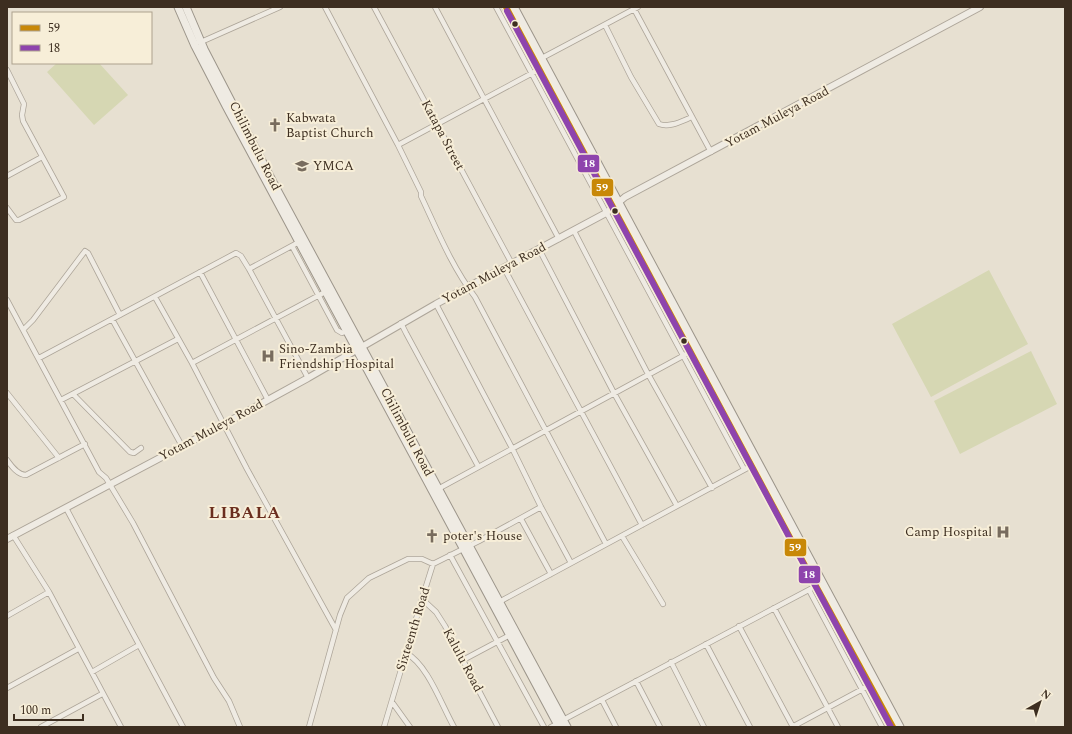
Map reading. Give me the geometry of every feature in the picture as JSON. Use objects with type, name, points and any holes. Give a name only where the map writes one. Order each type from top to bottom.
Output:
[{"type":"main road","name":"Chilimbulu Road","points":[[178,7],[195,46],[226,106],[302,241]]},
{"type":"main road","name":"Chilimbulu Road","points":[[186,7],[201,42],[302,241],[466,547],[499,602],[559,725]]},
{"type":"main road","points":[[506,7],[538,60],[617,204],[872,684],[893,727]]},
{"type":"main road","points":[[514,7],[538,60],[540,70],[617,204]]},
{"type":"main road","name":"Chilimbulu Road","points":[[328,290],[346,331],[359,348],[438,489],[510,635],[559,725]]},
{"type":"main road","points":[[872,684],[900,727]]},
{"type":"street","points":[[201,42],[280,7]]},
{"type":"street","points":[[325,7],[398,145],[421,192],[421,196],[435,226],[468,288],[476,297],[606,544]]},
{"type":"street","name":"Katapa Street","points":[[374,7],[512,264]]},
{"type":"street","points":[[435,7],[559,239]]},
{"type":"street","points":[[496,7],[744,470]]},
{"type":"street","name":"Yotam Muleya Road","points":[[10,537],[224,424],[308,378],[401,323],[574,231],[606,213],[625,197],[980,7]]},
{"type":"street","points":[[538,60],[635,8],[711,152]]},
{"type":"street","points":[[605,25],[631,77],[659,124],[669,125],[692,118]]},
{"type":"street","points":[[7,70],[23,102],[23,121],[64,197],[19,220],[16,220],[7,208]]},
{"type":"street","points":[[398,145],[540,70]]},
{"type":"street","points":[[7,176],[42,157]]},
{"type":"street","points":[[574,231],[648,374],[712,488]]},
{"type":"street","points":[[250,269],[302,241]]},
{"type":"street","points":[[292,246],[337,330],[342,333],[346,331]]},
{"type":"street","points":[[539,249],[614,393],[677,506]]},
{"type":"street","points":[[24,329],[33,320],[85,251],[88,253],[120,315]]},
{"type":"street","points":[[38,358],[236,253],[241,256],[250,269],[308,378]]},
{"type":"street","points":[[504,268],[642,525]]},
{"type":"street","points":[[200,272],[268,400]]},
{"type":"street","points":[[192,363],[328,290]]},
{"type":"street","points":[[154,297],[192,363],[336,630]]},
{"type":"street","points":[[7,300],[24,329],[99,472],[106,478],[133,523],[214,678],[228,701],[240,727]]},
{"type":"street","points":[[436,304],[512,448],[541,508],[572,563]]},
{"type":"street","points":[[112,319],[136,360],[182,446]]},
{"type":"street","points":[[401,323],[478,466]]},
{"type":"street","points":[[61,400],[178,339]]},
{"type":"street","points":[[438,489],[694,350]]},
{"type":"street","points":[[7,393],[59,458]]},
{"type":"street","points":[[73,394],[130,452],[134,453],[141,448]]},
{"type":"street","points":[[7,460],[15,470],[24,476],[40,469],[85,444]]},
{"type":"street","points":[[499,602],[755,464]]},
{"type":"street","points":[[66,508],[183,727]]},
{"type":"street","points":[[309,727],[340,615],[347,598],[369,578],[408,559],[422,559],[433,564],[541,508]]},
{"type":"street","points":[[521,519],[551,574]]},
{"type":"street","points":[[622,536],[663,604]]},
{"type":"street","points":[[10,537],[48,592],[121,727]]},
{"type":"street","points":[[450,555],[544,727]]},
{"type":"street","name":"Sixteenth Road","points":[[384,727],[433,564]]},
{"type":"street","points":[[559,725],[671,662],[819,584]]},
{"type":"street","points":[[809,590],[882,727]]},
{"type":"street","points":[[7,616],[48,592]]},
{"type":"street","name":"Kalulu Road","points":[[422,599],[436,612],[498,727]]},
{"type":"street","points":[[774,608],[838,727]]},
{"type":"street","points":[[739,626],[792,727],[872,684]]},
{"type":"street","points":[[463,660],[510,635]]},
{"type":"street","points":[[706,644],[750,727]]},
{"type":"street","points":[[92,672],[139,645]]},
{"type":"street","points":[[7,687],[78,649]]},
{"type":"street","points":[[406,653],[417,660],[424,670],[454,727]]},
{"type":"street","points":[[671,662],[704,727]]},
{"type":"street","points":[[636,681],[660,727]]},
{"type":"street","points":[[41,727],[102,694]]},
{"type":"street","points":[[602,700],[616,727]]},
{"type":"street","points":[[392,702],[410,727]]},
{"type":"green space","points":[[56,64],[100,64],[128,95],[94,125],[47,72]]},
{"type":"green space","points":[[989,270],[1028,344],[931,397],[892,324]]},
{"type":"green space","points":[[1031,351],[1057,404],[960,454],[934,401]]},
{"type":"transit line","name":"59","points":[[506,7],[893,727]]},
{"type":"transit line","name":"18","points":[[507,11],[891,727]]},
{"type":"place","name":"Kabwata Baptist Church","points":[[275,125]]},
{"type":"place","name":"YMCA","points":[[302,166]]},
{"type":"place","name":"Sino-Zambia Friendship Hospital","points":[[268,356]]},
{"type":"place","name":"Camp Hospital","points":[[1003,532]]},
{"type":"place","name":"poter's House","points":[[432,536]]},
{"type":"district","name":"LIBALA","points":[[245,513]]}]
